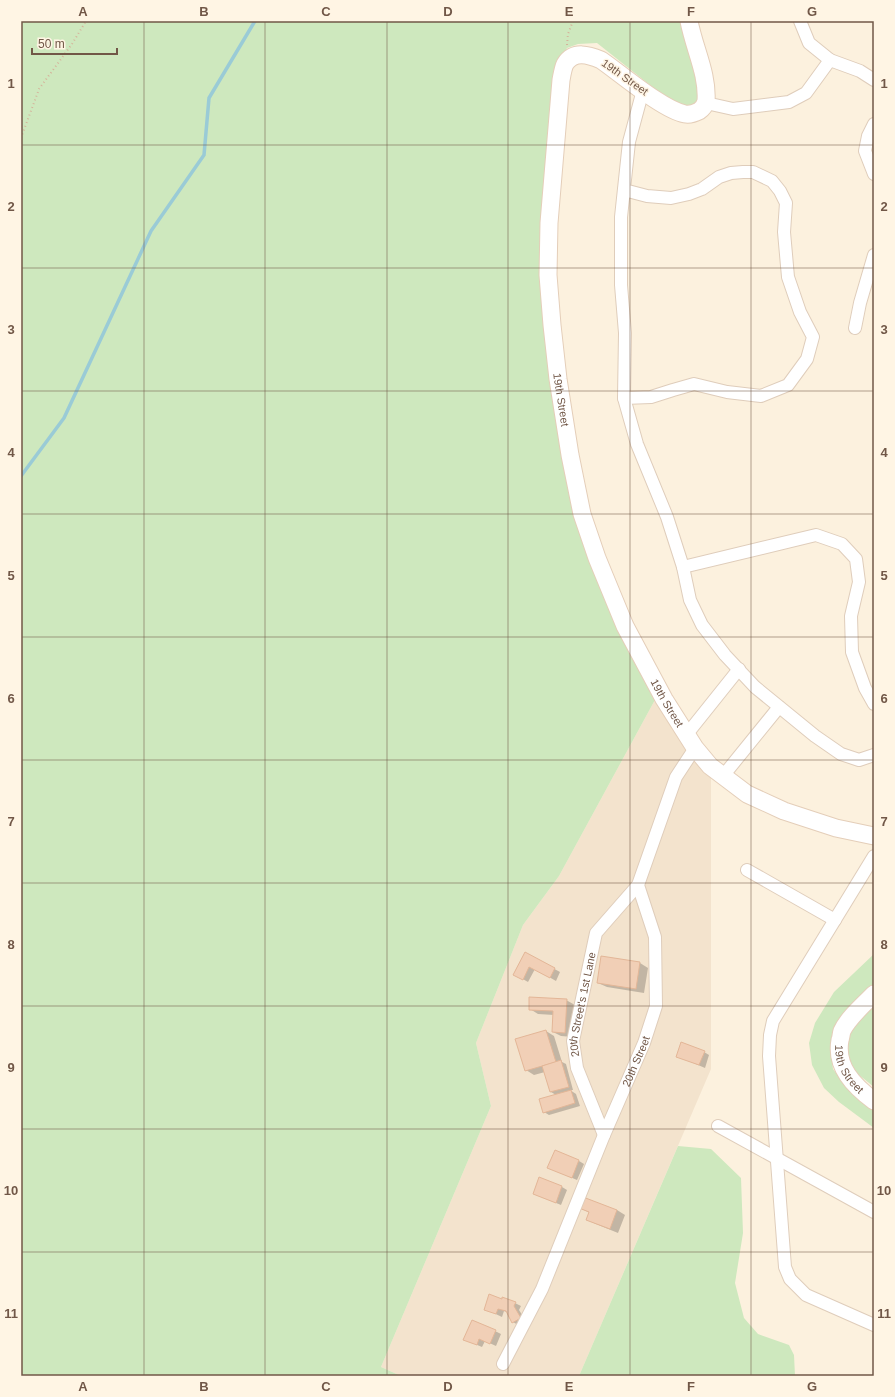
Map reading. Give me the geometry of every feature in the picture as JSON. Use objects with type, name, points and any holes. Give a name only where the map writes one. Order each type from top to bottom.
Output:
[{"type":"street","points":[[800,21],[809,43],[830,60],[860,71],[874,80]]},
{"type":"street","points":[[690,24],[706,87],[706,104],[733,109],[789,102],[806,92],[830,60]]},
{"type":"street","name":"19th Street","points":[[706,104],[701,110],[694,114],[676,112],[662,104],[601,60],[590,55],[583,54],[573,56],[566,63],[561,80],[553,168],[549,223],[548,275],[558,379],[570,455],[582,514],[596,558],[625,626],[664,699],[690,741],[710,766],[746,794],[784,811],[836,828],[874,836]]},
{"type":"street","points":[[643,90],[629,142],[621,217],[621,285],[625,333],[624,398],[638,444],[668,517],[683,567],[690,600],[702,625],[755,687],[841,754],[859,760],[874,755]]},
{"type":"street","points":[[874,124],[868,136],[865,151],[874,174]]},
{"type":"street","points":[[624,190],[647,196],[671,198],[690,194],[702,189],[719,177],[731,173],[743,172],[753,172],[772,182],[780,191],[786,203],[784,232],[788,277],[800,312],[812,337],[807,358],[788,385],[761,396],[727,392],[694,384],[651,397],[624,398]]},
{"type":"street","points":[[855,328],[860,303],[874,255]]},
{"type":"street","points":[[683,567],[816,535],[842,544],[856,559],[859,582],[851,616],[852,652],[865,688],[874,704]]},
{"type":"street","points":[[638,885],[690,741],[739,669]]},
{"type":"street","points":[[723,776],[780,707]]},
{"type":"street","points":[[874,856],[773,1021],[770,1035],[769,1056],[785,1267],[790,1279],[806,1295],[874,1325]]},
{"type":"street","points":[[747,870],[835,920]]},
{"type":"street","name":"20th Street's 1st Lane","points":[[604,1136],[577,1068],[573,1041],[596,932],[638,885]]},
{"type":"street","name":"20th Street","points":[[503,1364],[542,1289],[604,1136],[644,1043],[656,1006],[655,936],[638,885]]},
{"type":"street","name":"19th Street","points":[[874,994],[858,1009],[842,1032],[839,1048],[841,1063],[846,1074],[860,1091],[874,1101]]},
{"type":"street","points":[[718,1126],[874,1212]]},
{"type":"path","points":[[21,138],[39,89],[72,44],[86,21]]},
{"type":"path","points":[[566,63],[568,34],[573,21]]},
{"type":"shaded area","points":[[656,698],[711,776],[711,1069],[579,1376],[401,1376],[381,1367],[491,1106],[476,1043],[523,925],[559,876]]},
{"type":"green space","points":[[21,21],[685,21],[701,94],[693,107],[684,108],[670,101],[597,43],[578,44],[567,48],[554,75],[546,177],[565,457],[656,698],[559,876],[523,925],[476,1043],[491,1106],[381,1367],[401,1376],[21,1376]]},
{"type":"green space","points":[[874,954],[874,986],[832,1038],[831,1053],[833,1069],[845,1085],[874,1106],[874,1128],[839,1102],[824,1088],[812,1065],[809,1043],[815,1023],[834,992]]},
{"type":"green space","points":[[874,1002],[874,1087],[853,1070],[846,1049],[847,1037],[858,1017]]},
{"type":"green space","points":[[678,1146],[711,1149],[741,1178],[743,1233],[735,1283],[744,1318],[758,1334],[789,1345],[794,1355],[795,1376],[579,1376]]},
{"type":"building","points":[[525,952],[555,968],[550,978],[529,967],[523,980],[513,975]]},
{"type":"building","points":[[601,956],[640,962],[636,989],[597,983]]},
{"type":"building","points":[[529,997],[567,999],[565,1033],[552,1032],[553,1011],[529,1010]]},
{"type":"building","points":[[546,1030],[556,1062],[525,1071],[515,1039]]},
{"type":"building","points":[[681,1042],[705,1051],[699,1065],[676,1057]]},
{"type":"building","points":[[561,1060],[569,1087],[550,1092],[542,1066]]},
{"type":"building","points":[[571,1090],[575,1103],[543,1113],[539,1099]]},
{"type":"building","points":[[555,1150],[579,1160],[572,1178],[547,1168]]},
{"type":"building","points":[[539,1177],[562,1186],[556,1203],[533,1194]]},
{"type":"building","points":[[583,1197],[617,1210],[610,1229],[586,1220],[589,1212],[579,1208]]},
{"type":"building","points":[[489,1294],[516,1302],[514,1306],[521,1318],[512,1323],[506,1311],[498,1309],[496,1314],[484,1310]]},
{"type":"building","points":[[472,1320],[496,1330],[490,1344],[479,1339],[477,1345],[463,1340]]},
{"type":"waterway","points":[[21,476],[64,418],[151,231],[204,155],[209,98],[255,21]]}]
